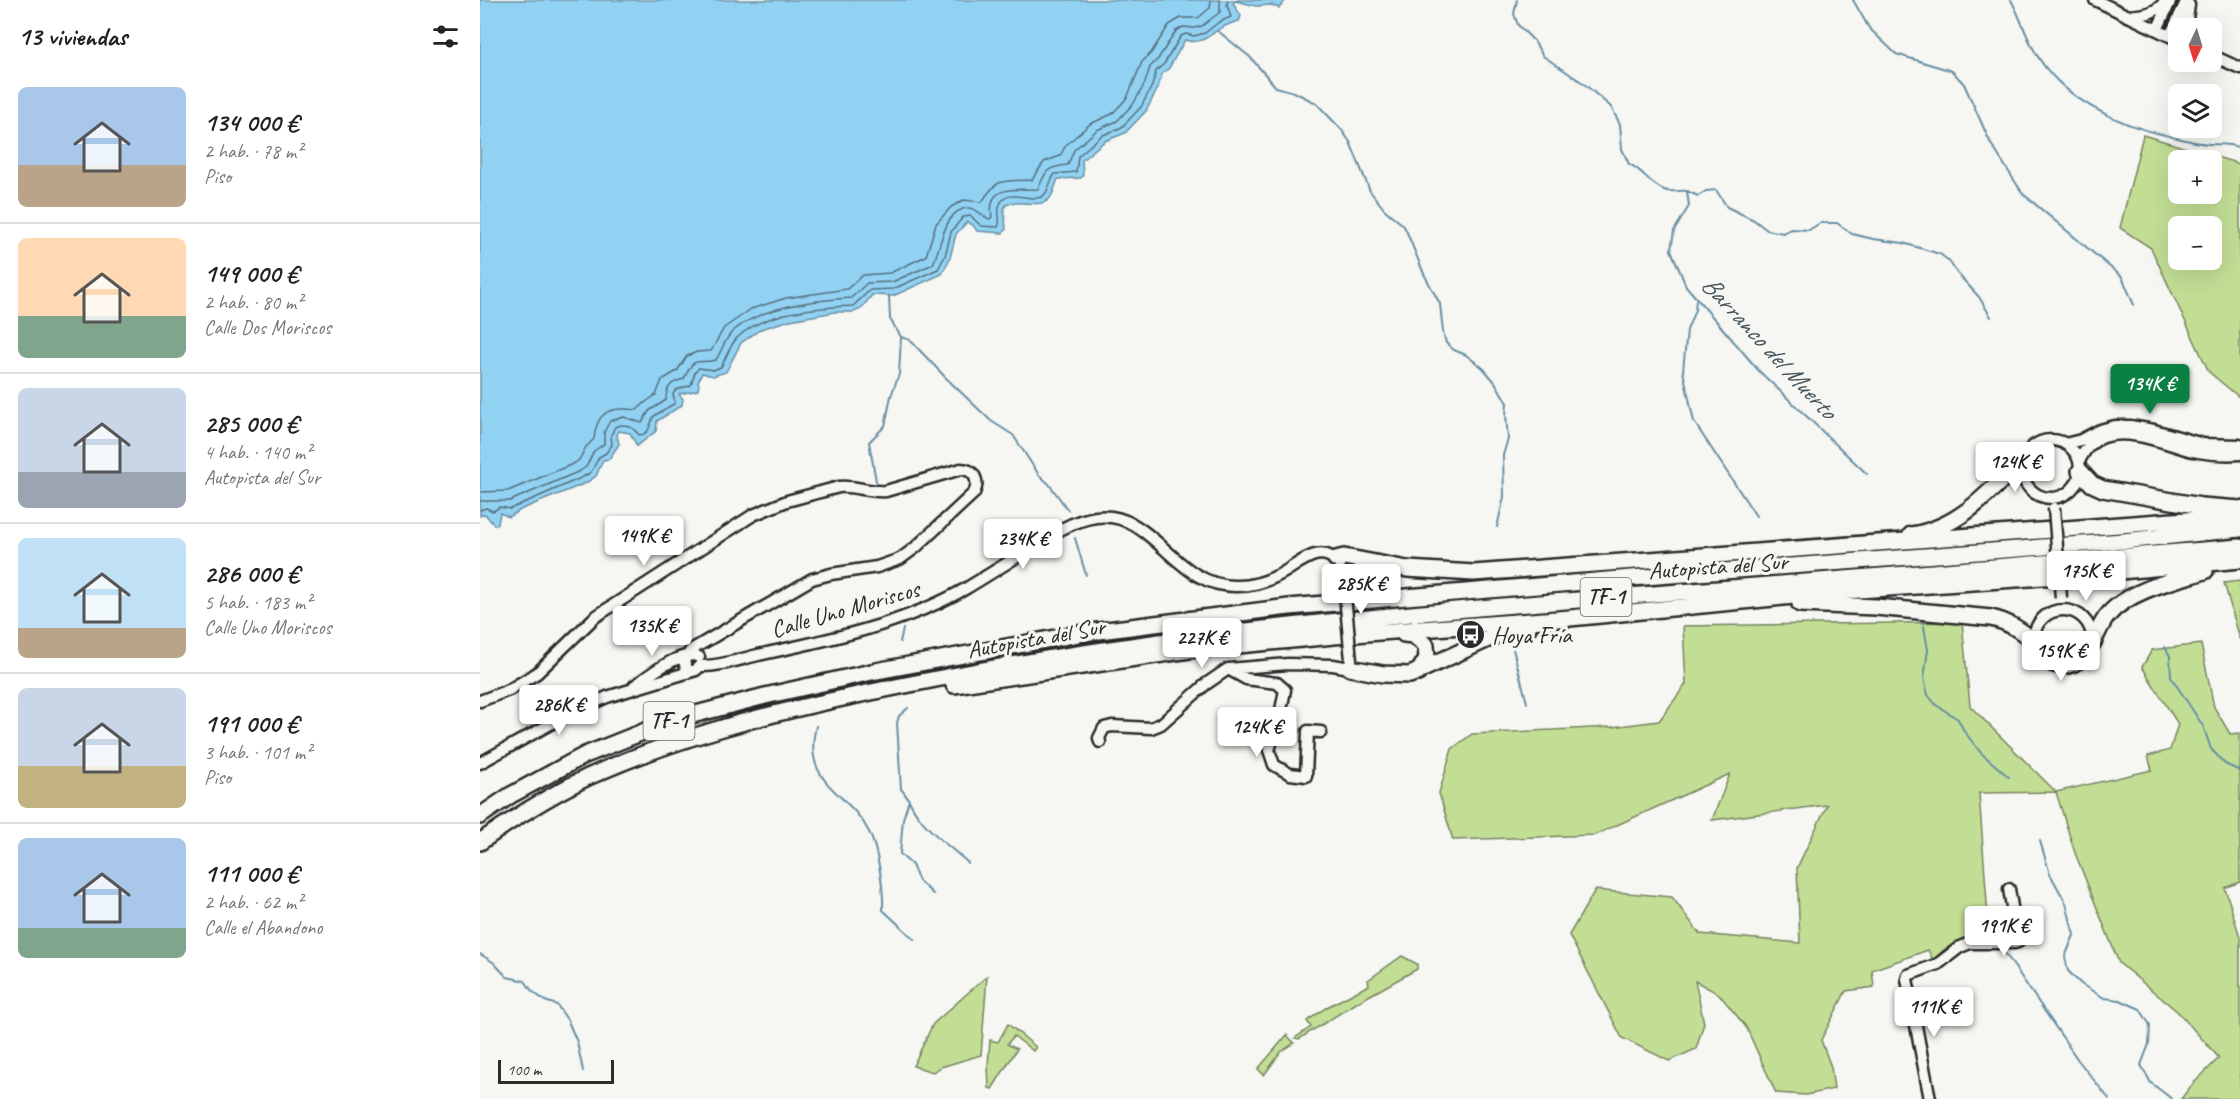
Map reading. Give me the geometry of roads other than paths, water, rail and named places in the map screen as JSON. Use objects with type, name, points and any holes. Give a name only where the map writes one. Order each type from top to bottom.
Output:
[{"type":"highway","points":[[1834,547],[1919,534],[1956,519],[1981,501],[2024,457]]},
{"type":"highway","points":[[2079,466],[2092,484],[2103,489],[2201,506],[2240,509]]},
{"type":"highway","points":[[1339,566],[1344,557],[1428,572],[1474,573],[2240,516]]},
{"type":"highway","name":"Autopista del Sur","points":[[480,816],[511,795],[585,754],[673,720],[876,671],[1059,637],[1289,607],[1631,578],[2123,541],[2240,529]]},
{"type":"highway","name":"Autopista del Sur","points":[[480,842],[544,800],[586,778],[702,734],[800,708],[894,687],[1083,652],[1255,629],[1442,610],[2240,547]]},
{"type":"highway","points":[[1631,578],[1746,554]]},
{"type":"highway","points":[[800,708],[1196,649],[2240,560]]},
{"type":"highway","points":[[2092,644],[2107,616],[2130,598],[2167,582],[2208,570],[2240,565]]},
{"type":"highway","points":[[1740,601],[1876,607],[1991,618],[2018,628],[2034,641]]},
{"type":"highway","points":[[1350,664],[1394,675],[1418,673],[1497,635],[1570,618]]},
{"type":"highway","points":[[1366,633],[1381,636],[1406,634],[1421,639],[1426,645],[1427,658],[1418,673]]},
{"type":"street","points":[[2095,0],[2168,35]]},
{"type":"street","points":[[2126,16],[2148,14],[2162,6],[2166,0]]},
{"type":"street","points":[[2157,30],[2171,0]]},
{"type":"street","points":[[2187,18],[2189,0]]},
{"type":"street","points":[[2182,18],[2189,0]]},
{"type":"street","points":[[2222,57],[2225,61]]},
{"type":"street","points":[[2222,60],[2240,68]]},
{"type":"street","points":[[2065,444],[2082,440],[2108,428],[2130,426],[2154,430],[2196,443],[2222,446],[2240,445]]},
{"type":"street","points":[[2053,503],[2072,489],[2078,480],[2079,466],[2090,445],[2104,438],[2120,434],[2141,435],[2196,452],[2240,454]]},
{"type":"street","points":[[2053,503],[2028,488],[2021,470],[2024,457],[2040,442],[2053,440],[2065,444],[2073,451],[2079,466]]},
{"type":"street","points":[[480,701],[502,694],[529,679],[610,605],[762,511],[838,487],[851,486],[873,491],[886,491],[961,469],[969,471],[976,477],[977,485],[974,493],[915,548],[900,558],[877,567],[812,579],[691,650],[694,662]]},
{"type":"street","points":[[2053,503],[2062,609]]},
{"type":"street","name":"Calle Uno Moriscos","points":[[480,764],[563,717],[694,662],[793,648],[904,617],[956,594],[1069,526],[1095,517],[1108,516],[1145,532],[1190,572],[1212,583],[1243,586],[1266,581],[1286,572],[1311,555],[1320,555],[1339,566]]},
{"type":"street","points":[[1100,742],[1099,738],[1104,728],[1112,726],[1151,728],[1161,724],[1206,684],[1228,669],[1288,664],[1350,664],[1339,566]]},
{"type":"street","points":[[2062,609],[2072,611],[2086,620],[2093,635],[2092,644],[2084,660],[2077,665],[2062,668],[2046,662],[2040,656],[2034,641],[2036,628],[2041,619],[2050,613],[2062,609]]},
{"type":"street","points":[[629,690],[678,657],[694,662]]},
{"type":"street","points":[[1228,669],[1246,679],[1278,683],[1285,690],[1279,720],[1269,750],[1274,765],[1290,774],[1306,776],[1308,731],[1321,732]]},
{"type":"street","points":[[1930,1099],[1908,975],[1938,964],[1960,947],[1970,943],[1985,941],[2015,944],[2018,942],[2009,890]]},
{"type":"water","points":[[480,0],[1286,0],[1279,8],[1236,1],[1233,3],[1241,16],[1239,21],[1225,26],[1202,40],[1185,40],[1169,68],[1162,74],[1158,88],[1146,111],[1125,133],[1105,141],[1082,160],[1083,175],[1081,178],[1058,179],[1051,196],[1041,203],[1006,205],[1004,209],[1006,229],[1003,233],[977,231],[967,222],[956,234],[950,258],[942,274],[893,296],[872,295],[861,309],[854,312],[835,312],[790,320],[761,329],[741,343],[726,372],[713,376],[702,373],[698,382],[698,390],[679,394],[683,399],[682,405],[657,421],[656,431],[637,446],[630,433],[619,431],[617,435],[619,444],[609,459],[603,460],[596,476],[586,483],[522,509],[509,517],[500,513],[498,524],[494,525],[485,514],[480,516]]},
{"type":"waterway","name":"Barranco del Muerto","points":[[1517,0],[1514,14],[1518,25],[1534,41],[1543,56],[1583,83],[1611,107],[1620,124],[1622,149],[1629,164],[1664,190],[1687,191],[1689,206],[1674,231],[1671,250],[1686,286],[1760,372],[1867,474]]},
{"type":"waterway","points":[[1853,0],[1869,28],[1896,54],[1952,71],[1964,84],[1991,144],[2023,194],[2122,277],[2134,305]]},
{"type":"waterway","points":[[2011,0],[2034,50],[2045,67],[2074,95],[2092,107],[2110,117],[2149,131],[2194,142],[2240,148]]},
{"type":"waterway","points":[[1218,31],[1250,57],[1276,87],[1294,92],[1316,103],[1341,129],[1350,142],[1370,191],[1384,209],[1406,230],[1424,274],[1440,304],[1446,343],[1483,368],[1495,382],[1507,403],[1508,439],[1503,455],[1504,497],[1497,527]]},
{"type":"waterway","points":[[1687,191],[1698,196],[1706,191],[1716,190],[1727,207],[1754,220],[1767,230],[1783,233],[1791,229],[1809,230],[1820,223],[1837,223],[1852,234],[1903,243],[1940,254],[1949,261],[1979,297],[1991,317]]},
{"type":"waterway","points":[[876,481],[869,442],[885,426],[891,396],[899,374],[901,337],[890,319],[889,296]]},
{"type":"waterway","points":[[1696,300],[1695,310],[1687,330],[1683,371],[1694,422],[1756,516]]},
{"type":"waterway","points":[[901,337],[910,340],[991,421],[1013,435],[1039,475],[1049,484],[1068,510]]},
{"type":"waterway","points":[[1075,538],[1086,575]]},
{"type":"waterway","name":"Barranco del Muerto","points":[[1923,621],[1928,650],[1924,678],[1928,695],[1936,705],[1958,719],[1981,753],[2009,777]]},
{"type":"waterway","points":[[900,642],[903,629]]},
{"type":"waterway","points":[[2165,647],[2170,656],[2171,677],[2203,726],[2211,749],[2225,764],[2240,771]]},
{"type":"waterway","points":[[1513,649],[1527,703]]},
{"type":"waterway","points":[[908,708],[899,716],[897,723],[901,789],[924,824],[968,863]]},
{"type":"waterway","points":[[816,726],[813,746],[815,762],[829,785],[860,818],[872,839],[880,870],[883,910],[914,939]]},
{"type":"waterway","points":[[909,800],[903,819],[900,854],[912,865],[919,881],[933,894]]},
{"type":"waterway","name":"Barranco del Muerto","points":[[2040,841],[2050,874],[2066,903],[2074,935],[2065,957],[2068,971],[2081,984],[2104,998],[2120,1000],[2140,1009],[2150,1025],[2149,1044],[2141,1065],[2151,1083],[2172,1099]]},
{"type":"waterway","points":[[2003,950],[2078,1060],[2109,1099]]},
{"type":"waterway","points":[[480,954],[493,962],[507,977],[525,981],[532,991],[545,1001],[557,1005],[568,1021],[577,1042],[583,1071]]},
{"type":"place","name":"Hoya Fría","points":[[1471,635]]}]
